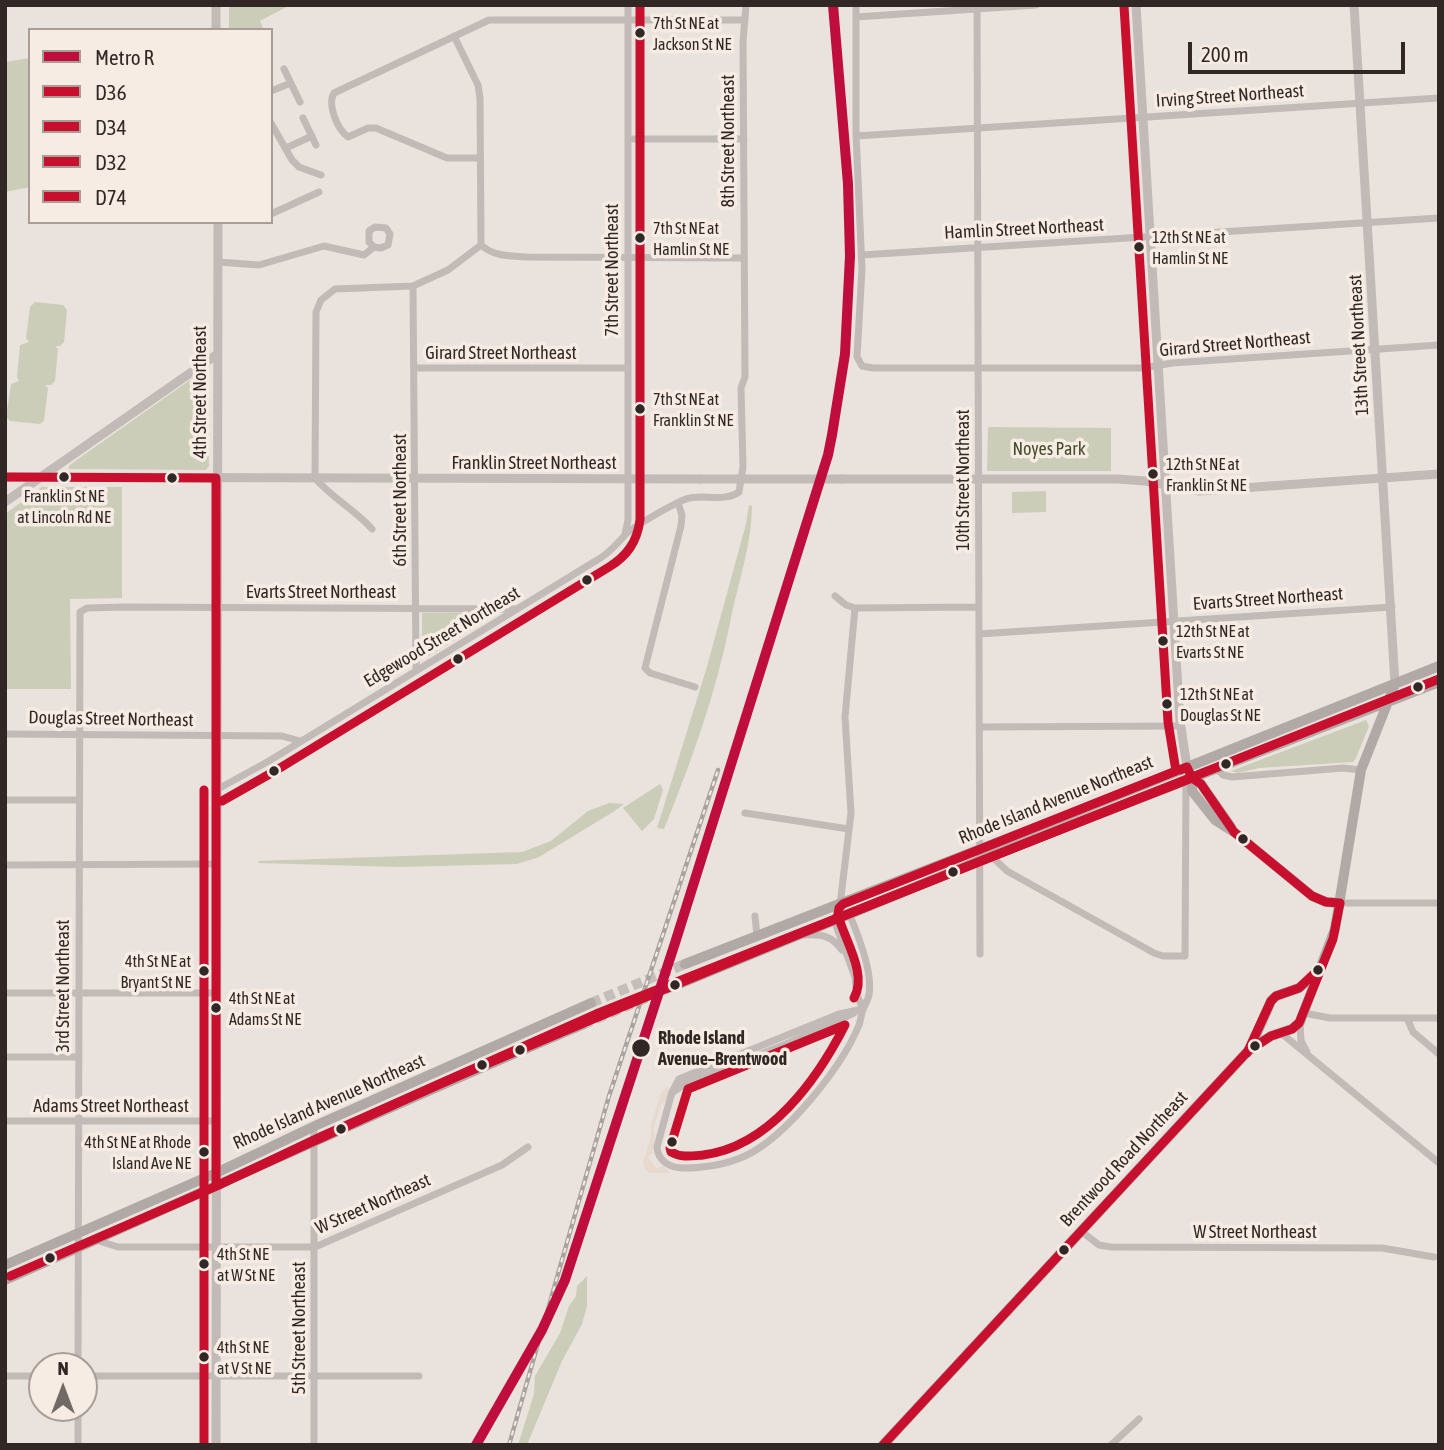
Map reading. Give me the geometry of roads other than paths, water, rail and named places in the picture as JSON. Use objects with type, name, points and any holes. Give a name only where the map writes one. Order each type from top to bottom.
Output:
[{"type":"main road","name":"Rhode Island Avenue Northeast","points":[[681,983],[850,914],[1187,767],[1439,666]]},
{"type":"main road","name":"Rhode Island Avenue Northeast","points":[[685,964],[1217,769],[1439,682]]},
{"type":"main road","points":[[1318,972],[1290,992],[1276,996],[1263,1019],[1280,1033],[1292,1029],[1304,1012],[1333,939],[1360,770],[1395,684]]},
{"type":"main road","points":[[1187,767],[1189,779],[1200,784],[1234,832],[1312,896],[1328,903],[1339,903]]},
{"type":"main road","points":[[1290,992],[1304,1012]]},
{"type":"main road","name":"Rhode Island Avenue Northeast","points":[[5,1265],[216,1173],[591,1003]]},
{"type":"main road","name":"Brentwood Road Northeast","points":[[883,1445],[1248,1051],[1263,1019]]},
{"type":"main road","name":"Rhode Island Avenue Northeast","points":[[5,1280],[449,1080],[582,1025]]},
{"type":"main road","name":"Brentwood Road Northeast","points":[[1248,1051],[1280,1033]]},
{"type":"street","points":[[216,5],[216,28]]},
{"type":"street","name":"7th Street Northeast","points":[[625,534],[628,520],[628,5]]},
{"type":"street","name":"8th Street Northeast","points":[[741,486],[741,387],[745,377],[746,5]]},
{"type":"street","points":[[856,5],[856,136],[862,255]]},
{"type":"street","points":[[856,17],[1036,5]]},
{"type":"street","points":[[1136,5],[1180,726],[1187,767]]},
{"type":"street","name":"13th Street Northeast","points":[[1354,5],[1395,684]]},
{"type":"street","name":"10th Street Northeast","points":[[977,7],[979,634],[984,855],[980,954]]},
{"type":"street","points":[[480,158],[447,158],[376,128],[368,128],[348,137],[343,134],[330,103],[334,93],[489,20],[745,20]]},
{"type":"street","points":[[454,36],[478,85],[480,98],[481,245],[487,251],[529,257],[744,258]]},
{"type":"street","points":[[284,69],[300,102]]},
{"type":"street","points":[[273,91],[291,83]]},
{"type":"street","name":"Irving Street Northeast","points":[[856,136],[1439,98]]},
{"type":"street","points":[[303,118],[316,145]]},
{"type":"street","points":[[273,123],[292,160],[299,167],[321,175]]},
{"type":"street","points":[[286,148],[312,136]]},
{"type":"street","points":[[628,139],[744,139]]},
{"type":"street","points":[[273,213],[319,192]]},
{"type":"street","name":"Hamlin Street Northeast","points":[[862,255],[1439,218]]},
{"type":"street","name":"4th Street Northeast","points":[[216,1445],[218,224]]},
{"type":"street","points":[[372,529],[358,513],[325,489],[316,478],[315,316],[321,300],[335,289],[413,286],[449,270],[481,245]]},
{"type":"street","points":[[218,262],[259,265],[324,246],[364,255],[374,247]]},
{"type":"street","name":"Girard Street Northeast","points":[[862,255],[858,357],[860,364],[866,368],[1112,369],[1439,345]]},
{"type":"street","name":"6th Street Northeast","points":[[413,286],[416,670]]},
{"type":"street","points":[[5,502],[216,355]]},
{"type":"street","name":"Girard Street Northeast","points":[[415,368],[628,368]]},
{"type":"street","name":"Franklin Street Northeast","points":[[5,477],[1118,479],[1145,481],[1188,490],[1217,490],[1439,474]]},
{"type":"street","name":"Edgewood Street Northeast","points":[[216,790],[615,549],[625,534],[678,503],[691,498],[732,497],[741,486]]},
{"type":"street","points":[[678,503],[682,517],[680,531],[646,668],[650,673],[695,687]]},
{"type":"street","points":[[835,596],[855,608],[979,607]]},
{"type":"street","name":"Evarts Street Northeast","points":[[979,634],[1392,607]]},
{"type":"street","points":[[855,608],[846,710],[851,806],[841,905],[834,920],[855,977],[857,995],[863,1009]]},
{"type":"street","name":"Evarts Street Northeast","points":[[83,609],[517,609]]},
{"type":"street","name":"3rd Street Northeast","points":[[78,1352],[79,616],[83,609]]},
{"type":"street","points":[[980,727],[1180,726]]},
{"type":"street","name":"Douglas Street Northeast","points":[[5,734],[282,736],[300,741]]},
{"type":"street","points":[[1217,769],[1223,775],[1232,777],[1343,768],[1360,770]]},
{"type":"street","points":[[984,855],[1007,871],[1154,953],[1163,956],[1185,956],[1189,779]]},
{"type":"street","points":[[5,800],[79,800]]},
{"type":"street","points":[[745,813],[849,829]]},
{"type":"street","points":[[5,865],[216,864]]},
{"type":"street","points":[[1339,903],[1439,903]]},
{"type":"street","points":[[841,905],[850,914],[869,971],[869,997],[859,1025],[845,1051],[816,1093],[782,1128],[747,1155],[715,1166],[676,1168],[665,1164],[657,1153],[657,1147],[672,1092],[685,1084],[829,1026],[863,1009]]},
{"type":"street","points":[[755,916],[757,936]]},
{"type":"street","points":[[793,936],[826,936],[840,947],[849,962]]},
{"type":"street","points":[[5,993],[216,993]]},
{"type":"street","points":[[1310,1055],[1302,1045],[1304,1012],[1334,1018],[1439,1018]]},
{"type":"street","points":[[1407,1018],[1413,1032],[1439,1054]]},
{"type":"street","points":[[1280,1033],[1439,1163]]},
{"type":"street","points":[[5,1057],[79,1057]]},
{"type":"street","name":"Adams Street Northeast","points":[[5,1121],[216,1121]]},
{"type":"street","name":"5th Street Northeast","points":[[314,1127],[314,1445]]},
{"type":"street","name":"W Street Northeast","points":[[96,1240],[118,1247],[314,1247],[502,1165],[528,1147]]},
{"type":"street","name":"W Street Northeast","points":[[1081,1231],[1099,1245],[1111,1247],[1382,1248],[1434,1257]]},
{"type":"street","points":[[5,1376],[28,1376]]},
{"type":"street","points":[[98,1376],[419,1376]]},
{"type":"street","points":[[1111,1445],[1139,1419]]},
{"type":"street","points":[[78,1422],[78,1445]]},
{"type":"tunnel","points":[[591,1003],[685,964]]},
{"type":"tunnel","points":[[582,1025],[681,983]]},
{"type":"railway","points":[[509,1445],[609,1096],[718,770]]},
{"type":"metro line","name":"R","points":[[476,1445],[542,1330],[565,1280],[675,943],[828,455],[845,354],[850,256],[848,184],[833,5]]},
{"type":"place","name":"7th St NE at Jackson St NE","points":[[640,33]]},
{"type":"place","name":"7th St NE at Hamlin St NE","points":[[640,238]]},
{"type":"place","name":"12th St NE at Hamlin St NE","points":[[1139,247]]},
{"type":"place","name":"7th St NE at Franklin St NE","points":[[640,409]]},
{"type":"place","name":"12th St NE at Franklin St NE","points":[[1153,474]]},
{"type":"place","name":"Franklin St NE at Lincoln Rd NE","points":[[64,477]]},
{"type":"place","name":"12th St NE at Evarts St NE","points":[[1163,641]]},
{"type":"place","name":"12th St NE at Douglas St NE","points":[[1167,704]]},
{"type":"place","name":"4th St NE at Bryant St NE","points":[[204,971]]},
{"type":"place","name":"4th St NE at Adams St NE","points":[[216,1008]]},
{"type":"place","name":"Rhode Island Avenue–Brentwood","points":[[641,1048]]},
{"type":"place","name":"4th St NE at Rhode Island Ave NE","points":[[204,1152]]},
{"type":"place","name":"4th St NE at W St NE","points":[[204,1264]]},
{"type":"place","name":"4th St NE at V St NE","points":[[204,1357]]},
{"type":"park label","name":"Noyes Park","points":[[1049,449]]}]
